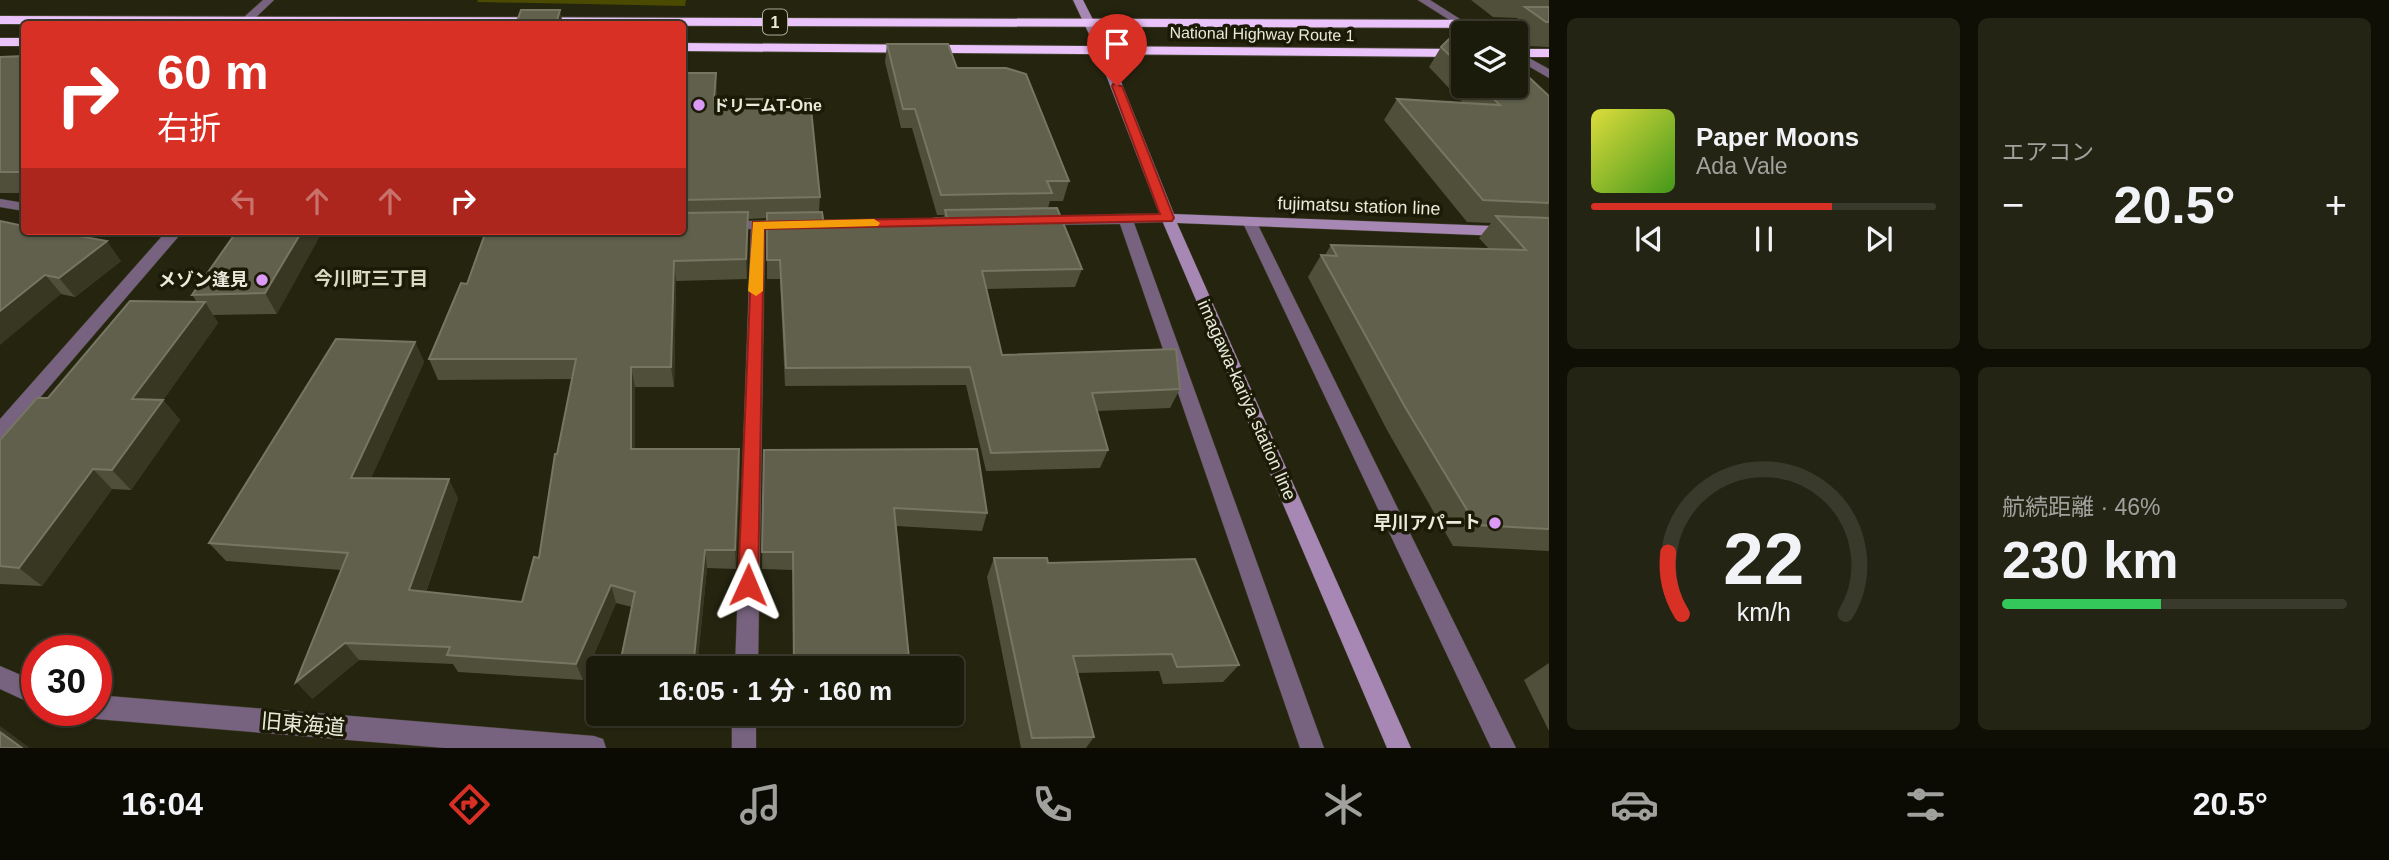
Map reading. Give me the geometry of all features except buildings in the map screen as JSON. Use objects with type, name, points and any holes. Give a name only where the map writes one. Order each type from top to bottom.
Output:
[{"type":"highway","name":"National Highway Route 1","points":[[0,20],[246,21]]},
{"type":"highway","name":"National Highway Route 1","points":[[686,22],[1193,25],[1451,23]]},
{"type":"highway","name":"National Highway Route 1","points":[[1528,24],[1549,24]]},
{"type":"highway","points":[[0,42],[21,42]]},
{"type":"highway","name":"National Highway Route 1","points":[[686,47],[1451,52]]},
{"type":"highway","points":[[1528,53],[1549,53]]},
{"type":"main road","points":[[1078,0],[1102,49]]},
{"type":"main road","name":"imagawa-kariya station line","points":[[1102,49],[1168,218],[1399,748]]},
{"type":"main road","name":"fujimatsu station line","points":[[1168,218],[1549,233]]},
{"type":"street","points":[[246,21],[269,0]]},
{"type":"street","points":[[1423,0],[1455,21]]},
{"type":"street","points":[[1528,61],[1549,74]]},
{"type":"street","points":[[0,203],[21,206]]},
{"type":"street","points":[[1125,218],[1312,748]]},
{"type":"street","points":[[1022,221],[1168,218]]},
{"type":"street","points":[[1249,221],[1504,748]]},
{"type":"street","points":[[686,226],[911,223]]},
{"type":"street","points":[[746,656],[758,225]]},
{"type":"street","points":[[0,431],[168,235]]},
{"type":"street","points":[[0,677],[21,687]]},
{"type":"street","name":"旧東海道","points":[[112,707],[594,748]]},
{"type":"street","points":[[744,726],[744,748]]},
{"type":"shaded area","points":[[686,0],[685,6],[477,2]]},
{"type":"slow traffic","points":[[756,291],[758,225],[874,223]]},
{"type":"place","name":"ドリームT-One","points":[[699,105]]},
{"type":"place","name":"メゾン逢見","points":[[262,280]]},
{"type":"place","name":"早川アパート","points":[[1495,523]]},
{"type":"district","name":"今川町三丁目","points":[[371,278]]},
{"type":"route","points":[[748,585],[758,225],[1168,218],[1117,86]]}]
